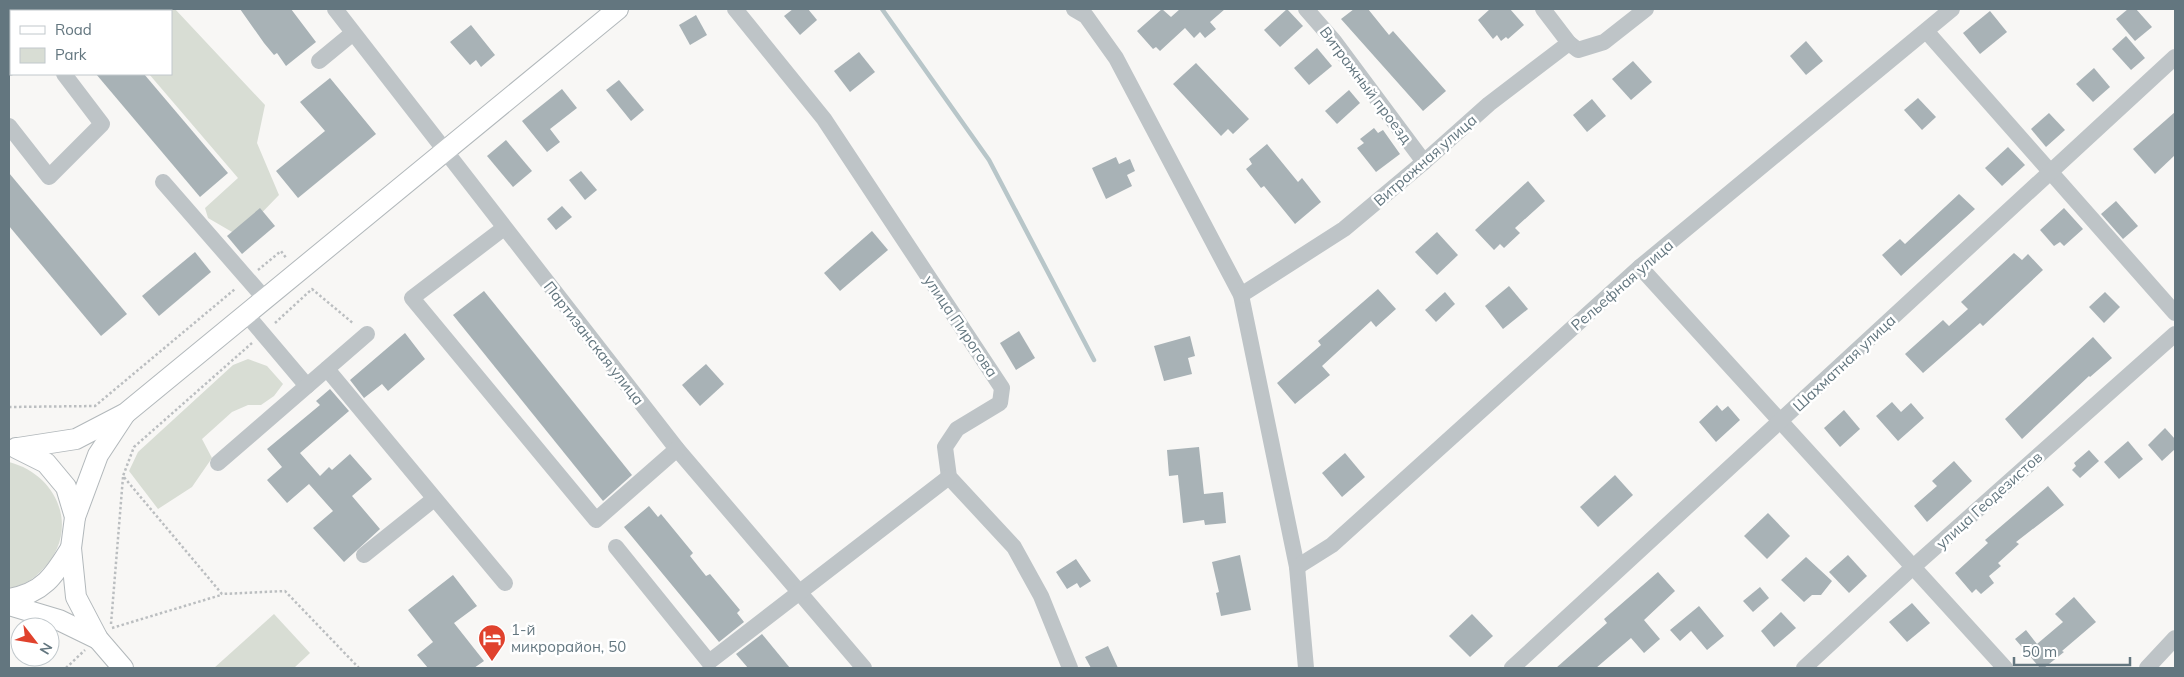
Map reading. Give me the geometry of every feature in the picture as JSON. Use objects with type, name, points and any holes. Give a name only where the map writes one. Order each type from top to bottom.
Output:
[{"type":"main road","points":[[13,448],[76,439],[126,413],[266,300],[618,9]]},
{"type":"main road","points":[[92,644],[76,597],[71,548],[75,517],[98,455],[126,413]]},
{"type":"main road","points":[[13,448],[46,463],[66,487],[75,517]]},
{"type":"main road","points":[[9,598],[26,596],[54,577],[71,548]]},
{"type":"main road","points":[[9,605],[59,620],[123,668]]},
{"type":"street","name":"Партизанская улица","points":[[335,9],[444,152],[677,449],[864,668]]},
{"type":"street","name":"улица Пирогова","points":[[735,9],[824,119],[1002,388],[1000,403],[957,429],[945,447],[949,477]]},
{"type":"street","name":"Витражный проезд","points":[[1306,9],[1334,41],[1424,162]]},
{"type":"street","points":[[1543,9],[1568,42],[1578,50],[1604,42],[1646,9]]},
{"type":"street","name":"Рельефная улица","points":[[1297,567],[1332,545],[1640,267],[1927,32],[1952,9]]},
{"type":"street","points":[[1085,11],[1116,58],[1241,295],[1297,567],[1306,668]]},
{"type":"street","points":[[1927,32],[2175,314]]},
{"type":"street","points":[[319,61],[353,33]]},
{"type":"street","name":"Витражная улица","points":[[1241,295],[1344,229],[1489,104],[1568,42]]},
{"type":"street","name":"Шахматная улица","points":[[1512,668],[2175,57]]},
{"type":"street","points":[[9,126],[49,177],[102,124],[65,75]]},
{"type":"street","points":[[163,182],[266,300]]},
{"type":"street","points":[[504,228],[412,298],[596,520],[677,449]]},
{"type":"street","points":[[1640,267],[1779,422],[2005,668]]},
{"type":"street","points":[[247,315],[307,386]]},
{"type":"street","points":[[218,463],[367,334]]},
{"type":"street","name":"улица Геодезистов","points":[[1804,668],[1912,568],[2175,334]]},
{"type":"street","points":[[327,370],[505,583]]},
{"type":"street","points":[[616,547],[709,662],[949,477],[1014,547],[1041,596],[1070,668]]},
{"type":"street","points":[[364,555],[434,499]]},
{"type":"street","points":[[2147,668],[2175,638]]},
{"type":"path","points":[[9,407],[95,406],[281,251],[298,273]]},
{"type":"path","points":[[123,476],[111,629],[222,594]]},
{"type":"path","points":[[285,591],[359,668]]},
{"type":"path","points":[[66,668],[92,644]]},
{"type":"green space","points":[[20,9],[70,9],[68,10],[18,10]]},
{"type":"green space","points":[[175,9],[265,105],[257,143],[279,195],[239,236],[208,218],[205,208],[238,178],[150,75],[172,75],[172,10],[95,10]]},
{"type":"green space","points":[[10,18],[9,60],[9,19]]},
{"type":"green space","points":[[248,359],[267,366],[283,384],[274,396],[261,405],[248,405],[232,412],[202,439],[212,458],[192,487],[158,509],[129,471],[138,452],[233,365]]},
{"type":"green space","points":[[9,462],[26,469],[41,479],[52,492],[59,506],[62,522],[60,538],[54,555],[42,570],[27,582],[9,588]]},
{"type":"green space","points":[[274,614],[310,653],[294,668],[214,668]]},
{"type":"building","points":[[240,9],[291,9],[316,42],[286,66],[277,53],[274,55],[264,43]]},
{"type":"building","points":[[793,9],[808,9],[817,20],[800,35],[784,16]]},
{"type":"building","points":[[1162,9],[1171,17],[1180,9],[1225,9],[1210,22],[1216,29],[1205,38],[1200,32],[1194,38],[1185,28],[1160,51],[1156,47],[1153,49],[1137,31]]},
{"type":"building","points":[[1287,9],[1303,26],[1280,47],[1264,30]]},
{"type":"building","points":[[1354,9],[1368,9],[1389,35],[1393,31],[1446,91],[1423,111],[1341,19]]},
{"type":"building","points":[[1490,9],[1510,9],[1524,25],[1508,39],[1506,37],[1501,41],[1497,35],[1493,39],[1478,20]]},
{"type":"building","points":[[2128,9],[2136,9],[2152,27],[2135,41],[2116,19]]},
{"type":"building","points":[[1990,11],[2007,32],[1980,54],[1963,33]]},
{"type":"building","points":[[696,15],[707,35],[690,45],[679,25]]},
{"type":"building","points":[[471,25],[495,55],[481,67],[476,60],[470,65],[450,42]]},
{"type":"building","points":[[2126,36],[2145,58],[2131,70],[2112,49]]},
{"type":"building","points":[[1806,41],[1823,61],[1806,75],[1790,56]]},
{"type":"building","points":[[1317,48],[1332,66],[1309,85],[1294,68]]},
{"type":"building","points":[[859,52],[875,72],[850,92],[834,71]]},
{"type":"building","points":[[1633,61],[1652,82],[1631,100],[1612,79]]},
{"type":"building","points":[[1196,63],[1249,119],[1233,134],[1228,129],[1221,136],[1173,84]]},
{"type":"building","points":[[2094,68],[2110,87],[2093,102],[2076,84]]},
{"type":"building","points":[[97,75],[145,75],[228,173],[200,197]]},
{"type":"building","points":[[330,78],[376,134],[298,198],[276,171],[325,131],[300,102]]},
{"type":"building","points":[[619,80],[644,110],[631,121],[606,90]]},
{"type":"building","points":[[562,89],[577,108],[550,129],[560,142],[547,152],[522,121]]},
{"type":"building","points":[[1349,90],[1360,103],[1337,124],[1325,111]]},
{"type":"building","points":[[1918,98],[1936,117],[1922,130],[1904,110]]},
{"type":"building","points":[[1592,99],[1606,116],[1587,132],[1573,115]]},
{"type":"building","points":[[2175,112],[2175,155],[2155,174],[2133,149]]},
{"type":"building","points":[[2049,113],[2065,130],[2046,147],[2031,129]]},
{"type":"building","points":[[1374,128],[1378,133],[1383,130],[1400,154],[1376,172],[1357,148],[1364,143],[1360,139]]},
{"type":"building","points":[[506,140],[532,171],[513,187],[487,156]]},
{"type":"building","points":[[1267,144],[1298,182],[1302,178],[1321,202],[1295,224],[1264,186],[1261,188],[1246,169],[1252,164],[1249,159]]},
{"type":"building","points":[[2008,147],[2025,165],[2002,186],[1985,168]]},
{"type":"building","points":[[1116,157],[1119,164],[1130,159],[1135,171],[1127,175],[1132,186],[1106,199],[1092,168]]},
{"type":"building","points":[[581,171],[597,190],[585,200],[569,180]]},
{"type":"building","points":[[9,173],[127,314],[101,336],[9,226]]},
{"type":"building","points":[[1528,181],[1545,201],[1515,228],[1520,233],[1504,248],[1500,244],[1494,250],[1475,230]]},
{"type":"building","points":[[1959,194],[1975,209],[1901,276],[1882,255],[1900,239],[1905,244]]},
{"type":"building","points":[[2116,201],[2138,226],[2123,239],[2101,214]]},
{"type":"building","points":[[562,206],[572,217],[556,230],[547,219]]},
{"type":"building","points":[[260,208],[275,226],[242,254],[227,236]]},
{"type":"building","points":[[2064,208],[2083,229],[2064,246],[2060,242],[2054,246],[2040,230]]},
{"type":"building","points":[[872,231],[888,250],[840,291],[824,273]]},
{"type":"building","points":[[1437,232],[1458,255],[1437,275],[1415,252]]},
{"type":"building","points":[[195,252],[211,272],[159,316],[142,296]]},
{"type":"building","points":[[2014,253],[2022,260],[2028,254],[2043,270],[1983,326],[1980,323],[1923,373],[1905,354],[1943,320],[1949,326],[1968,309],[1961,302]]},
{"type":"building","points":[[1509,286],[1528,309],[1503,329],[1485,306]]},
{"type":"building","points":[[1378,289],[1396,309],[1376,327],[1371,321],[1322,366],[1330,375],[1295,404],[1277,383],[1321,345],[1318,341]]},
{"type":"building","points":[[484,291],[632,475],[603,501],[453,315]]},
{"type":"building","points":[[1445,292],[1455,304],[1436,322],[1425,310]]},
{"type":"building","points":[[2105,292],[2120,307],[2104,323],[2089,307]]},
{"type":"building","points":[[1019,331],[1035,358],[1016,370],[1000,343]]},
{"type":"building","points":[[405,333],[425,359],[388,391],[382,384],[364,398],[350,380]]},
{"type":"building","points":[[1190,336],[1195,356],[1188,358],[1192,374],[1164,381],[1154,346]]},
{"type":"building","points":[[2093,337],[2112,358],[2089,376],[2022,439],[2005,419]]},
{"type":"building","points":[[706,364],[724,384],[700,406],[682,385]]},
{"type":"building","points":[[330,389],[349,411],[300,453],[320,476],[329,467],[332,470],[350,454],[372,479],[352,496],[380,529],[344,562],[313,528],[333,511],[309,484],[287,503],[267,480],[282,467],[267,449],[320,405],[316,401]]},
{"type":"building","points":[[1892,402],[1901,412],[1911,403],[1924,418],[1898,441],[1876,416]]},
{"type":"building","points":[[1717,405],[1722,411],[1728,406],[1740,420],[1716,442],[1699,422]]},
{"type":"building","points":[[1844,410],[1860,429],[1840,447],[1824,428]]},
{"type":"building","points":[[2165,428],[2175,439],[2175,449],[2162,461],[2148,445]]},
{"type":"building","points":[[2128,441],[2143,459],[2119,479],[2104,462]]},
{"type":"building","points":[[1199,447],[1204,494],[1223,492],[1226,523],[1205,525],[1204,520],[1183,523],[1178,475],[1169,476],[1167,450]]},
{"type":"building","points":[[2089,450],[2099,461],[2080,478],[2072,470],[2076,466],[2074,463]]},
{"type":"building","points":[[1345,453],[1365,477],[1342,497],[1322,473]]},
{"type":"building","points":[[1954,461],[1972,481],[1927,522],[1914,506],[1937,486],[1932,481]]},
{"type":"building","points":[[1615,475],[1633,495],[1598,527],[1580,507]]},
{"type":"building","points":[[2048,486],[2064,505],[2016,542],[2019,544],[1998,563],[2001,566],[1989,576],[1994,583],[1981,594],[1976,589],[1972,593],[1955,573],[1988,543],[1985,540]]},
{"type":"building","points":[[649,506],[658,517],[661,514],[693,553],[690,556],[706,576],[710,574],[740,610],[737,613],[744,622],[719,642],[624,527]]},
{"type":"building","points":[[1768,513],[1790,536],[1767,559],[1744,536]]},
{"type":"building","points":[[1240,555],[1251,610],[1221,616],[1216,593],[1219,592],[1212,562]]},
{"type":"building","points":[[1848,555],[1867,576],[1849,593],[1829,572]]},
{"type":"building","points":[[1806,557],[1832,581],[1821,595],[1812,595],[1804,602],[1781,580]]},
{"type":"building","points":[[1076,559],[1091,581],[1080,588],[1077,583],[1067,589],[1056,572]]},
{"type":"building","points":[[1658,572],[1675,591],[1644,620],[1660,639],[1644,653],[1631,638],[1596,668],[1556,668],[1607,623],[1604,619]]},
{"type":"building","points":[[453,575],[477,606],[454,623],[484,661],[474,668],[428,668],[417,655],[433,642],[408,610]]},
{"type":"building","points":[[1760,587],[1769,598],[1753,612],[1743,601]]},
{"type":"building","points":[[2074,597],[2096,622],[2062,651],[2064,652],[2044,668],[2040,668],[2015,639],[2026,630],[2037,644],[2063,622],[2055,614]]},
{"type":"building","points":[[1912,603],[1930,623],[1907,642],[1889,622]]},
{"type":"building","points":[[1699,606],[1724,636],[1707,650],[1691,631],[1680,641],[1670,630]]},
{"type":"building","points":[[1781,612],[1796,628],[1774,647],[1761,631]]},
{"type":"building","points":[[1472,614],[1493,636],[1470,657],[1449,636]]},
{"type":"building","points":[[762,634],[790,668],[748,668],[736,654]]},
{"type":"building","points":[[1108,646],[1118,668],[1091,668],[1085,657]]},
{"type":"waterway","points":[[882,9],[989,160],[1094,360]]},
{"type":"place","name":"1-й микрорайон, 50","points":[[492,662]]}]
